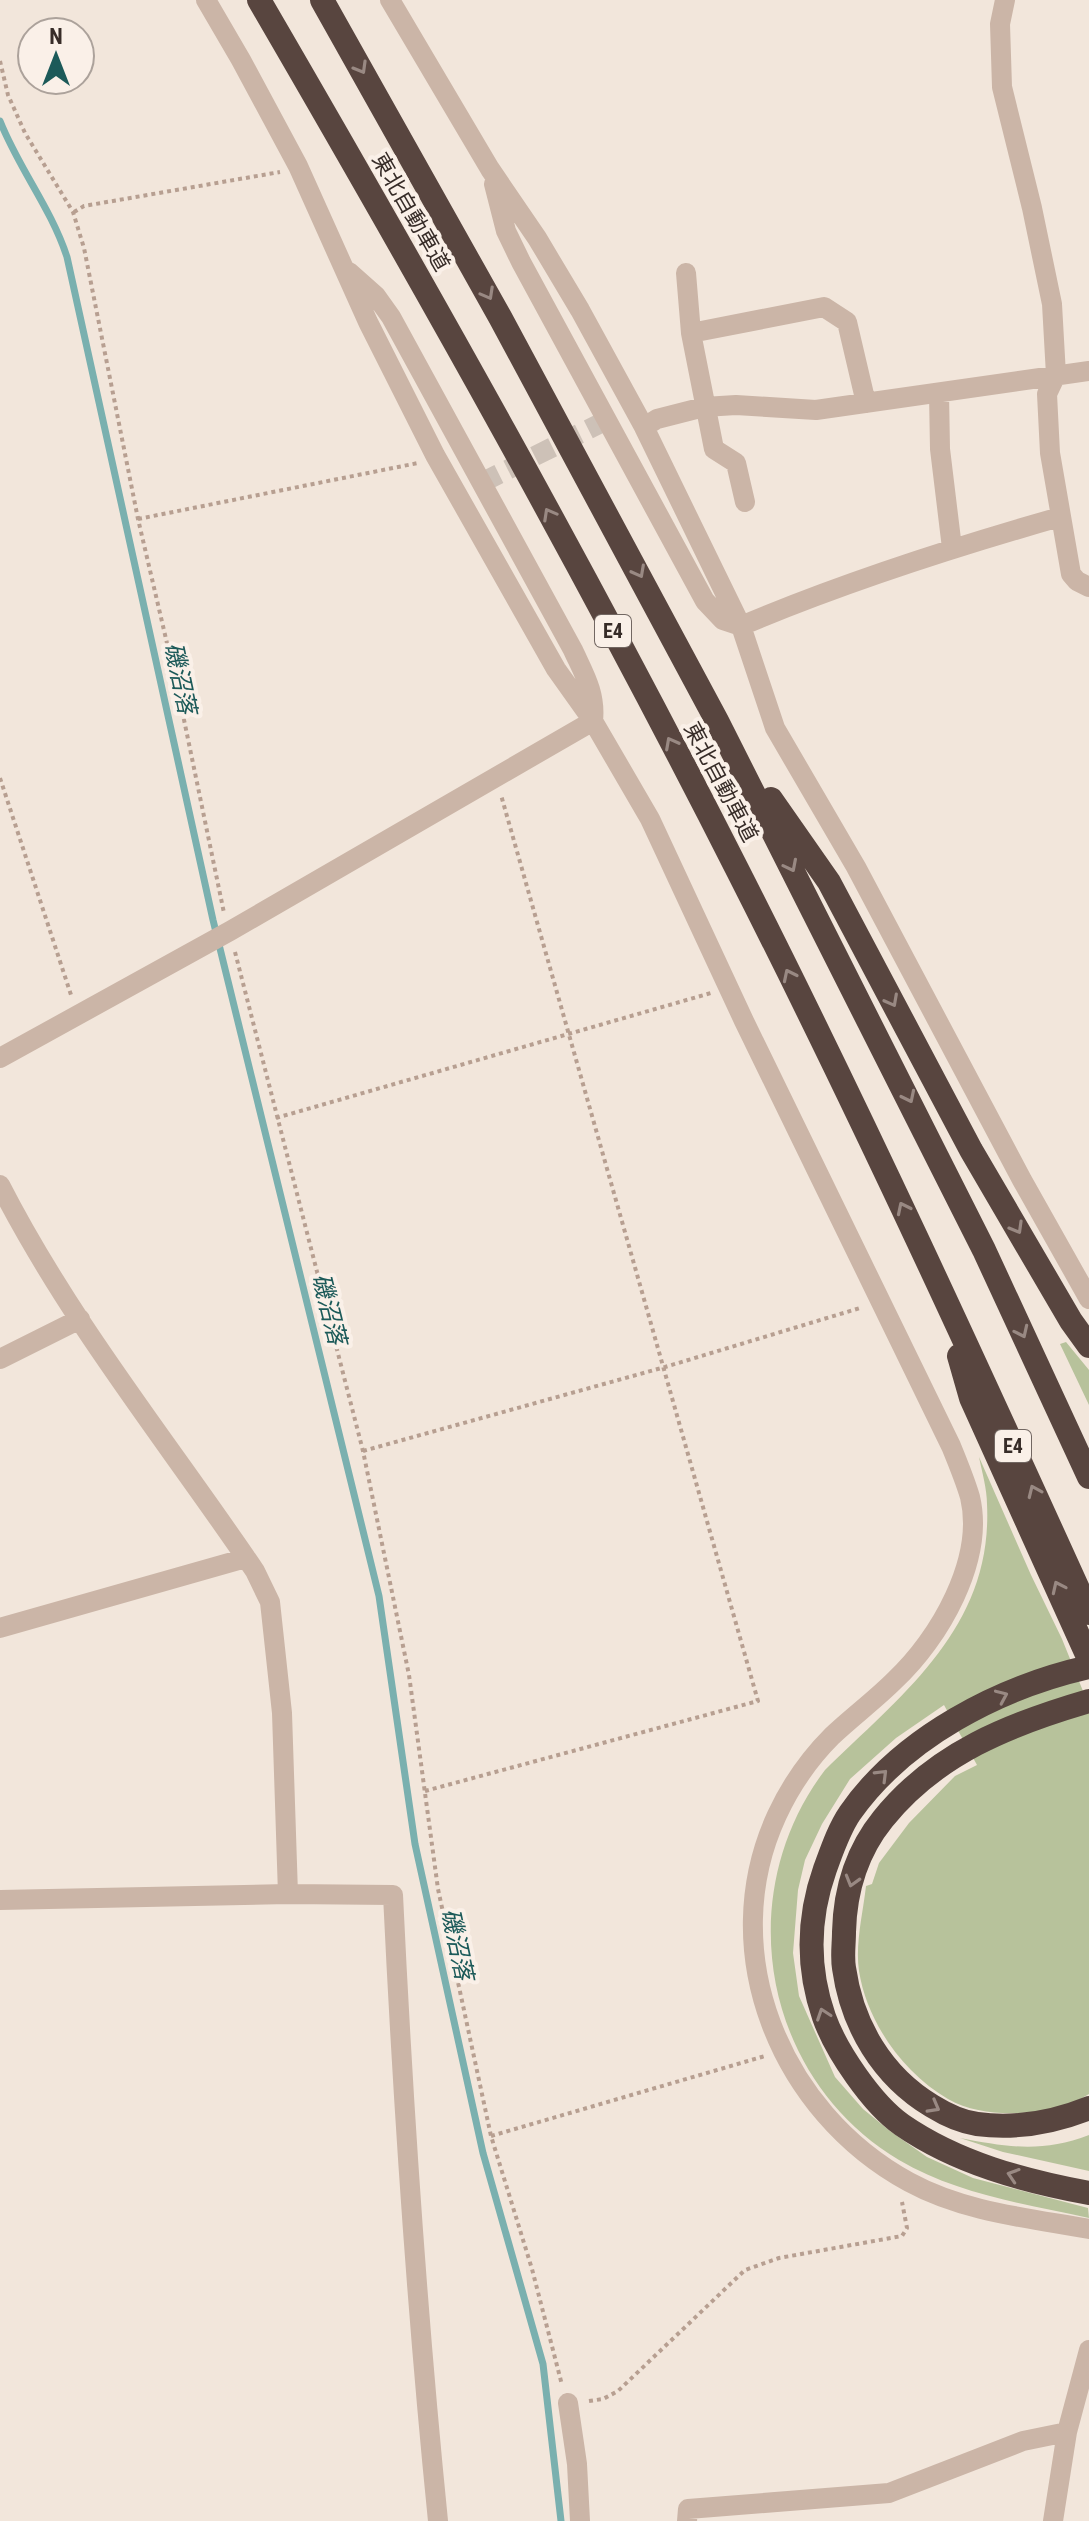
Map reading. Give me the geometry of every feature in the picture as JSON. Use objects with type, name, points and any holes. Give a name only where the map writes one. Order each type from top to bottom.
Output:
[{"type":"highway","name":"東北自動車道","points":[[259,0],[445,325],[615,635],[739,872],[937,1279],[1089,1613]]},
{"type":"highway","name":"東北自動車道","points":[[322,0],[500,317],[717,721],[984,1250],[1089,1477]]},
{"type":"highway","points":[[717,721],[829,882],[971,1150],[1071,1321],[1089,1346]]},
{"type":"highway","points":[[937,1279],[971,1398],[1089,1659]]},
{"type":"highway","points":[[1089,1667],[1003,1695],[933,1733],[878,1778],[848,1815],[833,1847],[817,1893],[811,1967],[828,2028],[841,2052],[865,2087],[900,2124],[974,2162],[1042,2184],[1089,2193]]},
{"type":"highway","points":[[1089,1701],[1008,1728],[950,1757],[914,1786],[882,1819],[863,1849],[850,1886],[844,1921],[843,1965],[852,2006],[867,2040],[911,2093],[942,2112],[974,2124],[1031,2125],[1060,2120],[1089,2108]]},
{"type":"street","points":[[206,0],[298,166],[368,322],[435,455],[556,669],[593,721],[650,819],[882,1301],[960,1469],[970,1500],[972,1529],[967,1559],[958,1592],[941,1625],[897,1679],[830,1738],[809,1764],[793,1785],[762,1852],[752,1928],[757,1976],[767,2016],[788,2064],[812,2099],[839,2130],[908,2182],[944,2198],[987,2210],[1089,2229]]},
{"type":"street","points":[[390,0],[490,169],[559,274],[644,427],[741,626],[775,728],[856,867],[1022,1180],[1089,1299]]},
{"type":"street","points":[[1005,0],[1000,24],[1002,87],[1052,304],[1056,375],[1047,394],[1050,453],[1071,574],[1089,587]]},
{"type":"street","points":[[490,169],[506,231],[516,252],[697,587],[723,620],[741,626],[862,578],[1060,517]]},
{"type":"street","points":[[343,266],[376,296],[399,331],[573,650],[592,690],[595,705],[593,721]]},
{"type":"street","points":[[686,273],[691,333],[714,449],[736,463],[745,502]]},
{"type":"street","points":[[691,333],[824,307],[847,322],[866,403]]},
{"type":"street","points":[[644,427],[657,419],[704,407],[736,405],[816,410],[1089,371]]},
{"type":"street","points":[[939,393],[940,449],[952,548]]},
{"type":"street","points":[[0,1058],[227,933],[593,721]]},
{"type":"street","points":[[0,1185],[22,1229],[80,1319],[246,1558],[270,1602],[282,1713],[288,1894]]},
{"type":"street","points":[[0,1359],[80,1319]]},
{"type":"street","points":[[0,1628],[246,1558]]},
{"type":"street","points":[[0,1900],[393,1895],[403,2097],[438,2521]]},
{"type":"street","points":[[1053,2521],[1067,2432],[1089,2350]]},
{"type":"street","points":[[568,2403],[577,2464],[580,2521]]},
{"type":"street","points":[[687,2521],[688,2509],[889,2493],[1023,2441],[1067,2432]]},
{"type":"path","points":[[0,61],[8,95],[25,133],[73,212],[84,248],[138,519],[177,686],[227,933],[363,1451],[409,1675],[438,1889],[491,2136],[532,2269],[568,2403],[603,2399],[618,2391],[745,2270],[779,2258],[902,2236],[907,2228],[901,2197],[908,2182]]},
{"type":"path","points":[[73,212],[84,206],[298,166]]},
{"type":"path","points":[[138,519],[422,462],[435,455]]},
{"type":"path","points":[[425,1791],[758,1701],[495,776]]},
{"type":"path","points":[[0,778],[78,1015]]},
{"type":"path","points":[[276,1118],[712,993],[728,985]]},
{"type":"path","points":[[363,1451],[665,1367],[882,1301]]},
{"type":"path","points":[[491,2136],[764,2056],[781,2048]]},
{"type":"green space","points":[[1066,1342],[1089,1370],[1089,1405],[1060,1344]]},
{"type":"green space","points":[[979,1457],[1089,1706],[1089,2094],[1064,2106],[1038,2112],[1001,2113],[965,2106],[932,2088],[902,2061],[870,2009],[858,1961],[866,1886],[872,1884],[879,1863],[909,1823],[955,1776],[977,1765],[944,1705],[896,1738],[850,1779],[822,1824],[805,1860],[798,1890],[793,1953],[799,1996],[835,2077],[863,2109],[890,2131],[927,2157],[973,2178],[1088,2208],[1089,2218],[967,2190],[899,2160],[853,2125],[817,2082],[791,2034],[775,1982],[771,1927],[777,1872],[795,1819],[825,1770],[913,1684],[938,1654],[959,1621],[975,1586],[985,1547],[987,1504]]},
{"type":"green space","points":[[1089,2135],[1089,2171],[1003,2152],[960,2138],[1024,2147],[1056,2144]]},
{"type":"waterway","name":"磯沼落","points":[[0,121],[67,257],[213,920],[379,1596],[415,1844],[483,2153],[543,2364],[561,2521]]},
{"type":"tunnel","points":[[481,483],[607,420]]}]
